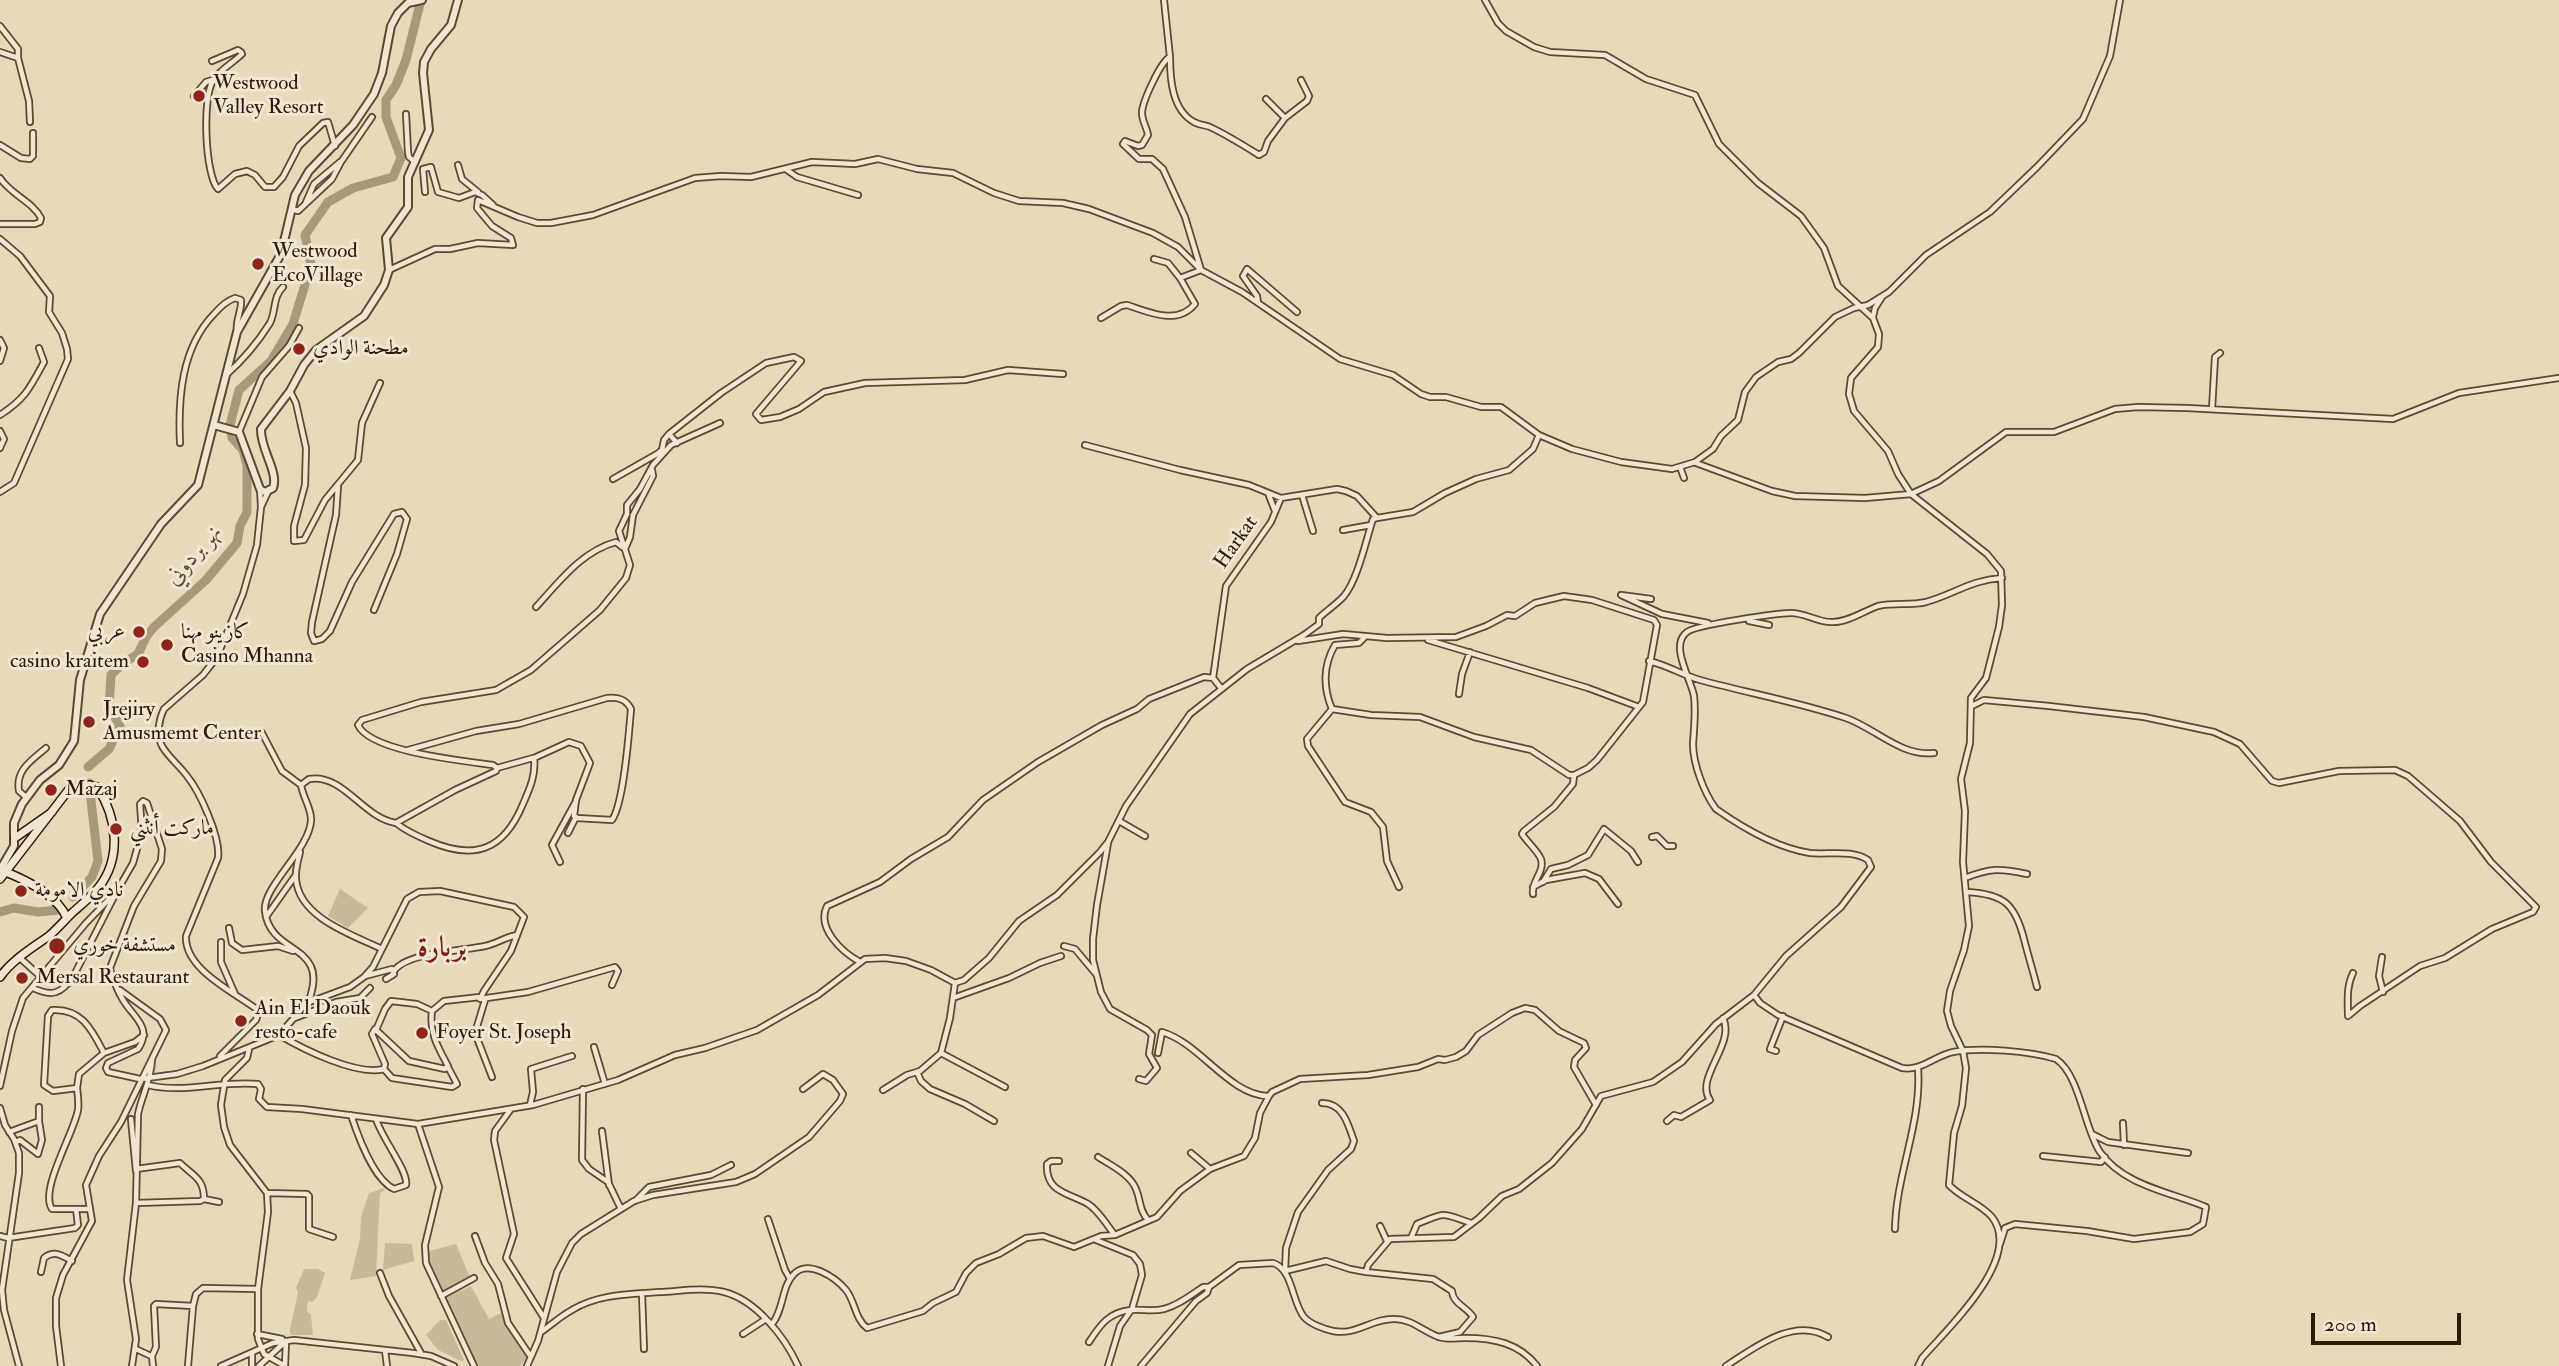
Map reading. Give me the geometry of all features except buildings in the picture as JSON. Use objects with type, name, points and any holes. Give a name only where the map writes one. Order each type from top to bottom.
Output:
[{"type":"main road","points":[[0,879],[2,871],[56,810],[70,788],[90,785],[97,787],[105,799],[115,835],[111,862],[101,884],[52,933],[19,957],[0,977]]},
{"type":"main road","points":[[15,838],[56,810]]},
{"type":"main road","points":[[2,871],[37,888],[64,910],[67,918]]},
{"type":"street","points":[[2,871],[14,846],[14,823],[27,798],[40,780],[59,765],[72,746],[80,680],[100,614],[161,524],[198,485],[237,332],[281,254],[295,195],[309,171],[359,117],[378,86],[391,26],[403,6],[422,0]]},
{"type":"street","points":[[261,507],[269,491],[275,486],[275,478],[264,450],[261,429],[316,350],[359,320],[373,306],[384,285],[389,270],[386,238],[408,207],[408,177],[429,130],[424,62],[427,54],[451,26],[458,0]]},
{"type":"street","points":[[1164,0],[1174,95],[1185,116],[1196,123],[1208,126],[1259,155],[1264,152],[1268,141],[1285,118],[1307,101],[1309,96],[1301,80]]},
{"type":"street","points":[[389,270],[435,249],[478,243],[511,246],[511,238],[492,226],[478,208],[477,202],[481,200],[529,221],[565,221],[593,215],[695,178],[751,177],[812,162],[855,164],[878,159],[917,169],[953,173],[994,193],[1019,201],[1063,204],[1112,215],[1171,242],[1201,270],[1295,326],[1340,359],[1393,375],[1430,397],[1446,397],[1481,407],[1501,407],[1539,435],[1572,449],[1621,462],[1665,469],[1680,467],[1695,462],[1713,449],[1721,436],[1738,420],[1745,392],[1753,380],[1778,362],[1795,357],[1809,346],[1830,320],[1883,296],[1926,255],[1990,212],[2082,119],[2110,55],[2120,0]]},
{"type":"street","points":[[1489,1],[1498,23],[1534,47],[1550,52],[1605,55],[1646,79],[1695,95],[1720,144],[1758,183],[1801,216],[1821,243],[1838,286],[1873,318],[1879,334],[1878,347],[1852,375],[1849,387],[1850,401],[1858,416],[1888,451],[1911,494],[2000,568],[2000,616],[1984,682],[1972,694],[1970,743],[1961,779],[1965,811],[1963,862],[1968,932],[1948,1002],[1951,1026],[1963,1051],[1966,1068],[1961,1112],[1954,1133],[1949,1185],[1993,1219],[1997,1227],[1999,1246]]},
{"type":"street","points":[[0,26],[18,49],[29,101],[30,122]]},
{"type":"street","points":[[194,96],[206,82],[213,80],[242,54],[238,50],[212,61]]},
{"type":"street","points":[[0,52],[18,58]]},
{"type":"street","points":[[1170,57],[1160,66],[1143,105],[1142,118],[1148,135],[1145,141],[1138,146],[1125,141],[1122,144],[1139,159],[1152,159],[1163,169],[1185,216],[1201,270]]},
{"type":"street","points":[[213,80],[207,102],[208,155],[214,186],[218,189],[235,174],[247,171],[256,175],[265,187],[274,187],[283,177],[299,146],[323,123],[328,122],[330,125],[335,146]]},
{"type":"street","points":[[1266,99],[1285,118]]},
{"type":"street","points":[[406,114],[408,152],[415,162]]},
{"type":"street","points":[[292,209],[298,211],[332,179],[372,117]]},
{"type":"street","points":[[0,145],[21,158],[30,159],[33,156],[33,132]]},
{"type":"street","points":[[306,203],[314,184],[341,162]]},
{"type":"street","points":[[458,165],[462,179],[496,208]]},
{"type":"street","points":[[425,192],[423,169],[431,167],[438,192],[459,198],[470,192],[478,193]]},
{"type":"street","points":[[787,170],[797,177],[858,195]]},
{"type":"street","points":[[0,178],[12,192],[34,208],[41,218],[40,222],[35,224],[0,224]]},
{"type":"street","points":[[0,239],[20,256],[50,296],[49,312],[62,333],[68,349],[68,359],[14,483],[0,492]]},
{"type":"street","points":[[1101,318],[1127,305],[1164,316],[1186,312],[1195,304],[1168,263],[1154,259]]},
{"type":"street","points":[[1258,303],[1257,296],[1243,276],[1247,269],[1297,312]]},
{"type":"street","points":[[1180,278],[1201,270]]},
{"type":"street","points":[[225,375],[260,339],[271,320],[276,297],[283,286]]},
{"type":"street","points":[[1873,318],[1875,308],[1883,296]]},
{"type":"street","points":[[180,443],[179,401],[194,341],[200,328],[227,301],[235,298],[241,300],[242,304],[236,324],[237,332]]},
{"type":"street","points":[[218,1058],[259,1015],[259,1011],[209,976],[195,962],[187,948],[186,936],[218,858],[218,844],[197,791],[161,746],[159,734],[164,709],[203,675],[216,657],[243,594],[257,545],[261,507],[260,489],[236,431],[262,377],[289,346],[299,328]]},
{"type":"street","points":[[0,340],[4,348],[0,361]]},
{"type":"street","points":[[0,415],[17,405],[32,387],[44,362],[38,348]]},
{"type":"street","points":[[2212,409],[2214,363],[2215,357],[2220,353]]},
{"type":"street","points":[[614,479],[662,450],[664,440],[669,434],[721,393],[766,363],[793,356],[801,361],[757,414],[761,419],[780,417],[799,409],[824,391],[865,383],[965,380],[1008,370],[1063,374]]},
{"type":"street","points":[[1695,462],[1772,491],[1795,496],[1865,498],[1911,494],[1939,481],[2006,432],[2054,432],[2123,408],[2212,409],[2393,419],[2459,393],[2559,378]]},
{"type":"street","points":[[290,391],[296,403],[306,448],[304,485],[294,526],[294,541],[304,540],[325,500],[358,460],[362,423],[380,383]]},
{"type":"street","points":[[497,768],[493,765],[404,751],[375,741],[358,725],[360,721],[421,702],[488,692],[512,683],[542,662],[600,610],[629,573],[630,565],[619,531],[627,514],[627,505],[640,489],[651,468],[671,445],[720,423]]},
{"type":"street","points":[[214,425],[236,431]]},
{"type":"street","points":[[0,431],[4,439],[0,448]]},
{"type":"street","points":[[669,434],[677,443]]},
{"type":"street","points":[[148,1085],[171,1088],[225,1082],[258,1084],[261,1089],[259,1099],[267,1107],[291,1107],[418,1125],[530,1105],[605,1084],[675,1055],[705,1048],[769,1025],[818,995],[860,962],[878,959],[902,960],[931,970],[955,983],[964,980],[989,958],[1019,921],[1061,891],[1108,842],[1126,806],[1184,721],[1221,688],[1319,624],[1319,618],[1346,593],[1373,519],[1413,512],[1476,479],[1509,470],[1533,449],[1539,435]]},
{"type":"street","points":[[1085,445],[1249,485],[1281,498],[1337,489],[1346,491],[1357,496],[1377,518]]},
{"type":"street","points":[[1680,467],[1684,478]]},
{"type":"street","points":[[624,549],[630,537],[633,515],[653,476],[651,468]]},
{"type":"street","points":[[338,486],[336,514],[312,622],[311,633],[314,641],[322,639],[330,631],[368,552],[394,514],[402,512],[407,519],[404,531],[374,610]]},
{"type":"street","points":[[260,489],[269,491]]},
{"type":"street","points":[[1268,492],[1275,511]]},
{"type":"street","points":[[1302,495],[1313,531]]},
{"type":"street","name":"Harkat","points":[[1213,678],[1226,586],[1271,522],[1281,498]]},
{"type":"street","points":[[1343,530],[1371,524]]},
{"type":"street","points":[[536,607],[570,569],[603,545],[616,542],[624,549]]},
{"type":"street","points":[[1366,1272],[1368,1265],[1387,1241],[1393,1238],[1450,1239],[1479,1219],[1502,1196],[1519,1189],[1552,1163],[1582,1129],[1603,1095],[1661,1078],[1692,1053],[1723,1018],[1754,995],[1786,956],[1841,907],[1870,869],[1871,863],[1860,855],[1810,853],[1789,848],[1716,809],[1710,801],[1693,746],[1692,681],[1687,676],[1680,649],[1681,639],[1690,629],[1791,613],[1826,622],[1839,621],[1885,604],[1927,601],[1972,582],[2002,578]]},
{"type":"street","points":[[1293,642],[1343,634],[1365,637],[1456,638],[1507,615],[1515,616],[1535,603],[1570,596],[1606,604],[1654,620],[1657,625],[1647,689],[1639,707],[1597,760],[1574,775],[1569,775],[1531,750],[1474,737],[1420,718],[1379,716],[1332,709]]},
{"type":"street","points":[[1651,599],[1621,596],[1662,614],[1709,624]]},
{"type":"street","points":[[1742,621],[1769,625]]},
{"type":"street","points":[[1332,709],[1325,681],[1335,645],[1356,644],[1365,637]]},
{"type":"street","points":[[1424,639],[1588,688],[1639,707]]},
{"type":"street","points":[[1459,694],[1462,674],[1470,652]]},
{"type":"street","points":[[1650,661],[1687,676],[1814,708],[1861,724],[1894,744],[1914,751],[1934,753]]},
{"type":"street","points":[[860,962],[844,952],[828,931],[825,915],[827,906],[880,882],[948,837],[983,800],[1038,762],[1102,725],[1137,709],[1149,699],[1204,677],[1213,678],[1221,688]]},
{"type":"street","points":[[404,751],[476,731],[519,724],[592,701],[621,698],[631,709],[615,814],[610,820],[576,817]]},
{"type":"street","points":[[1971,706],[1982,700],[2039,705],[2144,717],[2214,732],[2240,744],[2276,783],[2339,771],[2388,770],[2408,775],[2460,821],[2486,856],[2536,908],[2530,914],[2492,929],[2445,958],[2420,966],[2348,1016],[2348,995],[2353,973]]},
{"type":"street","points":[[1332,709],[1307,739],[1308,746],[1345,802],[1371,811],[1383,827],[1387,861],[1399,887]]},
{"type":"street","points":[[32,988],[46,994],[55,994],[65,989],[73,977],[136,854],[142,831],[140,804],[143,801],[147,803],[162,849],[161,861],[127,921],[110,968],[122,999],[142,1024],[144,1035],[138,1049],[110,1061],[106,1068],[108,1072],[140,1079],[177,1074],[249,1049],[279,1035],[294,1019],[307,1003],[314,982],[314,971],[310,962],[269,927],[265,904],[270,892],[300,848],[311,821],[301,785],[282,771],[262,733]]},
{"type":"street","points":[[396,823],[496,771],[497,768],[534,758],[569,742],[581,746],[590,763],[576,800],[552,845],[560,862]]},
{"type":"street","points":[[27,798],[19,791],[20,775],[24,767],[46,748]]},
{"type":"street","points":[[301,785],[316,777],[328,780],[379,817],[396,823],[409,832],[454,850],[478,850],[491,846],[505,836],[518,815],[533,779],[534,758]]},
{"type":"street","points":[[1574,775],[1573,783],[1554,807],[1522,834],[1541,858],[1542,866],[1532,891],[1543,882],[1551,869],[1568,865],[1588,855],[1604,829],[1631,851],[1638,862]]},
{"type":"street","points":[[568,833],[576,817],[576,800]]},
{"type":"street","points":[[1119,821],[1144,836]]},
{"type":"street","points":[[1651,837],[1657,836],[1667,846],[1673,846]]},
{"type":"street","points":[[1108,842],[1092,954],[1103,999],[1110,1009],[1152,1035],[1149,1054],[1157,1068],[1146,1081],[1139,1079]]},
{"type":"street","points":[[300,848],[296,875],[301,895],[318,916],[382,949]]},
{"type":"street","points":[[1965,878],[1990,869],[2004,868],[2027,874]]},
{"type":"street","points":[[1543,882],[1585,873],[1593,875],[1604,884],[1618,904]]},
{"type":"street","points":[[267,917],[296,875]]},
{"type":"street","points":[[307,1003],[350,987],[373,967],[412,894],[427,890],[451,892],[514,907],[524,917],[511,951],[482,998],[475,1032],[492,1077]]},
{"type":"street","points":[[0,1086],[15,1018],[23,998],[117,891]]},
{"type":"street","points":[[1967,892],[1986,893],[2005,901],[2012,908],[2022,929],[2037,987]]},
{"type":"street","points":[[229,928],[232,943],[242,950],[278,946],[298,952]]},
{"type":"street","points":[[386,979],[394,974],[399,964],[414,959],[453,950],[489,946],[495,941],[518,935]]},
{"type":"street","points":[[221,942],[221,962],[236,995]]},
{"type":"street","points":[[1064,946],[1075,949],[1097,975]]},
{"type":"street","points":[[953,998],[1061,956]]},
{"type":"street","points":[[19,957],[41,977]]},
{"type":"street","points":[[2382,957],[2379,976],[2383,992]]},
{"type":"street","points":[[432,1011],[417,1004],[391,1001],[372,1034],[385,1065],[384,1069],[392,1078],[452,1087],[457,1084],[435,1042],[431,1028],[432,1011],[444,1001],[528,992],[615,967],[618,971],[612,985]]},
{"type":"street","points":[[364,976],[390,969],[394,971]]},
{"type":"street","points":[[883,1090],[917,1072],[941,1053],[955,983]]},
{"type":"street","points":[[294,1019],[336,1002],[360,998],[370,988]]},
{"type":"street","points":[[61,1366],[54,1307],[60,1283],[92,1221],[86,1185],[99,1156],[125,1115],[131,1097],[164,1035],[164,1023],[119,989]]},
{"type":"street","points":[[1754,995],[1760,1003],[1783,1016],[1893,1066],[1918,1068],[1936,1057],[1963,1051],[2002,1051],[2059,1060],[2075,1088],[2092,1133],[2105,1157],[2118,1170],[2134,1180],[2206,1207],[2203,1224],[2190,1232],[2134,1240],[2059,1227],[2011,1224],[2005,1227],[1995,1264],[1982,1287],[1918,1366]]},
{"type":"street","points":[[772,1324],[778,1317],[790,1279],[796,1272],[807,1268],[831,1278],[847,1292],[860,1322],[867,1328],[923,1311],[956,1292],[966,1273],[976,1263],[999,1255],[1026,1238],[1043,1236],[1074,1247],[1101,1236],[1115,1235],[1157,1217],[1180,1191],[1210,1169],[1234,1161],[1249,1151],[1260,1113],[1272,1092],[1300,1079],[1368,1075],[1457,1057],[1478,1035],[1520,1009],[1530,1008],[1541,1014],[1559,1031],[1586,1046],[1584,1052],[1575,1060],[1574,1067],[1595,1105]]},
{"type":"street","points":[[77,1088],[53,1091],[44,1085],[48,1016],[52,1010],[64,1009],[83,1020],[89,1025],[104,1053]]},
{"type":"street","points":[[1776,1051],[1770,1049],[1783,1016]]},
{"type":"street","points":[[1667,1121],[1674,1115],[1681,1117],[1710,1100],[1706,1089],[1726,1036],[1727,1026],[1723,1018]]},
{"type":"street","points":[[376,1030],[409,1061],[441,1069],[448,1067]]},
{"type":"street","points":[[1158,1054],[1162,1032],[1167,1033],[1189,1044],[1215,1069],[1247,1090],[1269,1096]]},
{"type":"street","points":[[90,1209],[51,1209],[49,1200],[57,1168],[78,1111],[79,1074],[104,1053],[135,1042],[144,1035]]},
{"type":"street","points":[[279,1035],[322,1057],[371,1071],[384,1069]]},
{"type":"street","points":[[594,1046],[605,1084]]},
{"type":"street","points":[[249,1049],[247,1058],[225,1082],[221,1105],[230,1145],[267,1193],[268,1212],[258,1289],[257,1334],[260,1349],[268,1357],[285,1366],[287,1340]]},
{"type":"street","points":[[941,1053],[1006,1087]]},
{"type":"street","points":[[530,1105],[533,1092],[531,1069],[572,1056]]},
{"type":"street","points":[[132,1366],[136,1349],[127,1280],[136,1203],[138,1116],[141,1100],[152,1076],[152,1060]]},
{"type":"street","points":[[1895,1229],[1899,1182],[1918,1096],[1918,1068]]},
{"type":"street","points":[[917,1072],[921,1081],[930,1089],[965,1104],[994,1121]]},
{"type":"street","points":[[634,1201],[653,1195],[745,1179],[794,1148],[809,1137],[843,1094],[833,1080],[823,1074],[803,1089]]},
{"type":"street","points":[[583,1089],[582,1160],[589,1169],[604,1178],[622,1209]]},
{"type":"street","points":[[131,1097],[141,1100]]},
{"type":"street","points":[[1284,1271],[1286,1248],[1298,1212],[1328,1170],[1351,1149],[1354,1141],[1337,1106],[1322,1102]]},
{"type":"street","points":[[16,1142],[19,1140],[38,1154],[42,1140],[39,1107]]},
{"type":"street","points":[[0,1108],[19,1153],[19,1173],[2,1297],[19,1366]]},
{"type":"street","points":[[511,1108],[495,1131],[494,1140],[514,1234],[506,1258],[544,1319]]},
{"type":"street","points":[[125,1115],[131,1119],[137,1171]]},
{"type":"street","points":[[351,1115],[361,1144],[382,1178],[389,1187],[400,1188],[406,1185],[407,1176],[389,1149],[376,1118]]},
{"type":"street","points":[[131,1119],[138,1116]]},
{"type":"street","points":[[9,1132],[39,1121]]},
{"type":"street","points":[[2123,1123],[2124,1145]]},
{"type":"street","points":[[418,1125],[439,1187],[425,1255],[440,1296],[474,1366]]},
{"type":"street","points":[[602,1131],[610,1186]]},
{"type":"street","points":[[2092,1133],[2108,1143],[2188,1153]]},
{"type":"street","points":[[1191,1153],[1210,1169]]},
{"type":"street","points":[[2043,1156],[2101,1162],[2105,1157]]},
{"type":"street","points":[[1098,1157],[1108,1162],[1132,1183],[1137,1191],[1141,1212],[1148,1220]]},
{"type":"street","points":[[1059,1161],[1047,1164],[1047,1175],[1053,1185],[1065,1195],[1087,1203],[1115,1235]]},
{"type":"street","points":[[137,1171],[180,1163],[197,1176],[204,1190],[204,1199]]},
{"type":"street","points":[[527,1366],[557,1272],[572,1243],[586,1230],[634,1201],[649,1187],[711,1175],[731,1165]]},
{"type":"street","points":[[267,1193],[309,1196],[309,1229],[334,1237]]},
{"type":"street","points":[[136,1203],[204,1199],[219,1202]]},
{"type":"street","points":[[0,1236],[8,1238],[75,1228],[78,1225],[76,1209]]},
{"type":"street","points":[[1411,1238],[1417,1224],[1442,1213],[1471,1223]]},
{"type":"street","points":[[768,1220],[790,1279]]},
{"type":"street","points":[[1380,1226],[1387,1241]]},
{"type":"street","points":[[475,1236],[485,1263],[498,1284],[508,1323],[532,1357]]},
{"type":"street","points":[[1096,1240],[1133,1255],[1140,1264],[1142,1280],[1132,1309],[1120,1326],[1108,1366]]},
{"type":"street","points":[[41,1272],[44,1258],[48,1255],[54,1253],[72,1261]]},
{"type":"street","points":[[1284,1271],[1326,1261],[1366,1272],[1433,1279],[1452,1291],[1453,1297],[1473,1317],[1460,1332],[1438,1337]]},
{"type":"street","points":[[1141,1366],[1196,1301],[1207,1293],[1209,1287],[1235,1267],[1273,1263],[1279,1264],[1284,1271],[1305,1317],[1329,1330],[1349,1332],[1394,1318],[1415,1324],[1438,1337],[1502,1341],[1520,1349],[1537,1365]]},
{"type":"street","points":[[380,1273],[385,1289],[421,1354]]},
{"type":"street","points":[[440,1296],[474,1278]]},
{"type":"street","points":[[1090,1342],[1105,1319],[1132,1309],[1147,1312],[1168,1308],[1203,1287],[1209,1287]]},
{"type":"street","points":[[188,1366],[196,1294],[203,1288],[258,1289]]},
{"type":"street","points":[[540,1332],[571,1310],[605,1297],[691,1290],[725,1293],[739,1299],[772,1324],[787,1344],[797,1366]]},
{"type":"street","points":[[642,1293],[644,1349]]},
{"type":"street","points":[[153,1366],[152,1356],[156,1347],[154,1306],[159,1303],[193,1306]]},
{"type":"street","points":[[743,1334],[766,1319]]},
{"type":"street","points":[[0,1331],[9,1328]]},
{"type":"street","points":[[1726,1366],[1779,1334],[1812,1331],[1828,1337]]},
{"type":"street","points":[[257,1334],[287,1340],[421,1354],[454,1366]]},
{"type":"street","points":[[221,1366],[287,1340]]},
{"type":"street","points":[[259,1366],[287,1340]]},
{"type":"street","points":[[136,1349],[152,1356]]},
{"type":"street","points":[[385,1350],[387,1366]]},
{"type":"street","points":[[251,1352],[252,1366]]},
{"type":"shaded area","points":[[340,889],[368,908],[348,928],[328,916]]},
{"type":"shaded area","points":[[384,1188],[380,1193],[376,1276],[350,1280],[360,1239],[361,1217],[369,1193]]},
{"type":"shaded area","points":[[385,1243],[412,1244],[414,1261],[383,1270]]},
{"type":"shaded area","points":[[456,1244],[470,1277],[442,1293],[428,1260],[429,1251]]},
{"type":"shaded area","points":[[304,1269],[318,1269],[325,1273],[317,1297],[312,1302],[308,1301],[307,1311],[311,1315],[313,1335],[291,1335],[298,1292],[296,1288]]},
{"type":"shaded area","points":[[471,1286],[489,1319],[501,1313],[528,1357],[520,1366],[478,1366],[445,1298]]},
{"type":"shaded area","points":[[440,1320],[446,1320],[464,1360],[438,1350],[426,1335]]},
{"type":"waterway","name":"نهر بردوني","points":[[88,767],[109,749],[120,726],[109,707],[111,675],[138,654],[154,627],[206,580],[237,543],[240,526],[247,512],[247,465],[243,450],[232,438],[230,425],[239,390],[271,361],[293,324],[311,265],[305,235],[328,202],[353,188],[393,177],[401,158],[386,117],[386,100],[396,85],[406,60],[421,0]]},
{"type":"waterway","name":"نهر بردوني","points":[[73,897],[92,877],[98,861],[89,783]]},
{"type":"waterway","name":"نهر بردوني","points":[[0,912],[14,908],[38,912],[59,910]]},
{"type":"place","name":"Westwood Valley Resort","points":[[199,96]]},
{"type":"place","name":"Westwood EcoVillage","points":[[258,264]]},
{"type":"place","name":"مطحنة الوادي","points":[[299,349]]},
{"type":"place","name":"عربي","points":[[139,632]]},
{"type":"place","name":"كازينو مهنا Casino Mhanna","points":[[167,645]]},
{"type":"place","name":"casino kraitem","points":[[143,662]]},
{"type":"place","name":"Jrejiry Amusmemt Center","points":[[89,722]]},
{"type":"place","name":"Mazaj","points":[[51,790]]},
{"type":"place","name":"ماركت أنثني","points":[[116,829]]},
{"type":"place","name":"نادي الامومة","points":[[21,891]]},
{"type":"place","name":"مستشفة خوري","points":[[57,946]]},
{"type":"place","name":"Mersal Restaurant","points":[[22,978]]},
{"type":"place","name":"Ain El Daouk resto-cafe","points":[[241,1021]]},
{"type":"place","name":"Foyer St. Joseph","points":[[422,1033]]},
{"type":"district","name":"بربارة","points":[[442,950]]}]
